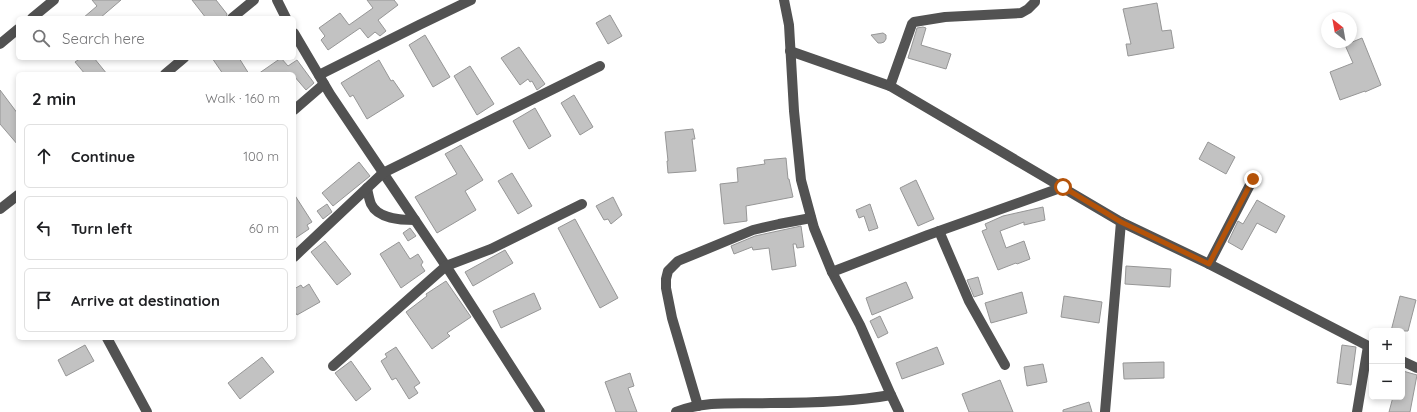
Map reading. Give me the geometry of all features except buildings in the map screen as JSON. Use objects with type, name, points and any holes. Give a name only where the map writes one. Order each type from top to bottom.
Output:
[{"type":"street","points":[[34,16],[54,0]]},
{"type":"street","points":[[234,16],[254,0]]},
{"type":"street","points":[[277,0],[285,16]]},
{"type":"street","points":[[296,108],[322,80],[419,25],[471,0]]},
{"type":"street","points":[[784,0],[789,25],[794,111],[801,180],[811,218],[832,272],[860,325],[890,395],[899,412]]},
{"type":"street","points":[[890,86],[914,22],[945,17],[1020,13],[1035,2],[1034,0]]},
{"type":"street","points":[[0,44],[16,31]]},
{"type":"street","points":[[296,36],[322,80],[446,266],[540,412]]},
{"type":"street","points":[[790,51],[890,86],[1121,222],[1209,264],[1369,346]]},
{"type":"street","points":[[166,72],[182,60]]},
{"type":"street","points":[[296,255],[383,173],[600,66]]},
{"type":"street","points":[[1209,264],[1253,179]]},
{"type":"street","points":[[832,272],[939,231],[1063,187]]},
{"type":"street","points":[[367,188],[372,205],[379,213],[391,218],[415,220]]},
{"type":"street","points":[[0,209],[16,200]]},
{"type":"street","points":[[333,366],[446,266],[491,249],[582,204]]},
{"type":"street","points":[[698,406],[672,318],[666,288],[668,271],[678,261],[753,230],[811,218]]},
{"type":"street","points":[[1105,412],[1121,222]]},
{"type":"street","points":[[939,231],[969,301],[1005,365]]},
{"type":"street","points":[[108,340],[147,412]]},
{"type":"street","points":[[1357,412],[1369,352]]},
{"type":"street","points":[[1405,362],[1417,368]]},
{"type":"street","points":[[676,412],[686,408],[716,403],[738,408],[780,408],[890,395]]},
{"type":"route","points":[[1063,187],[1121,222],[1209,264],[1253,179]]}]
